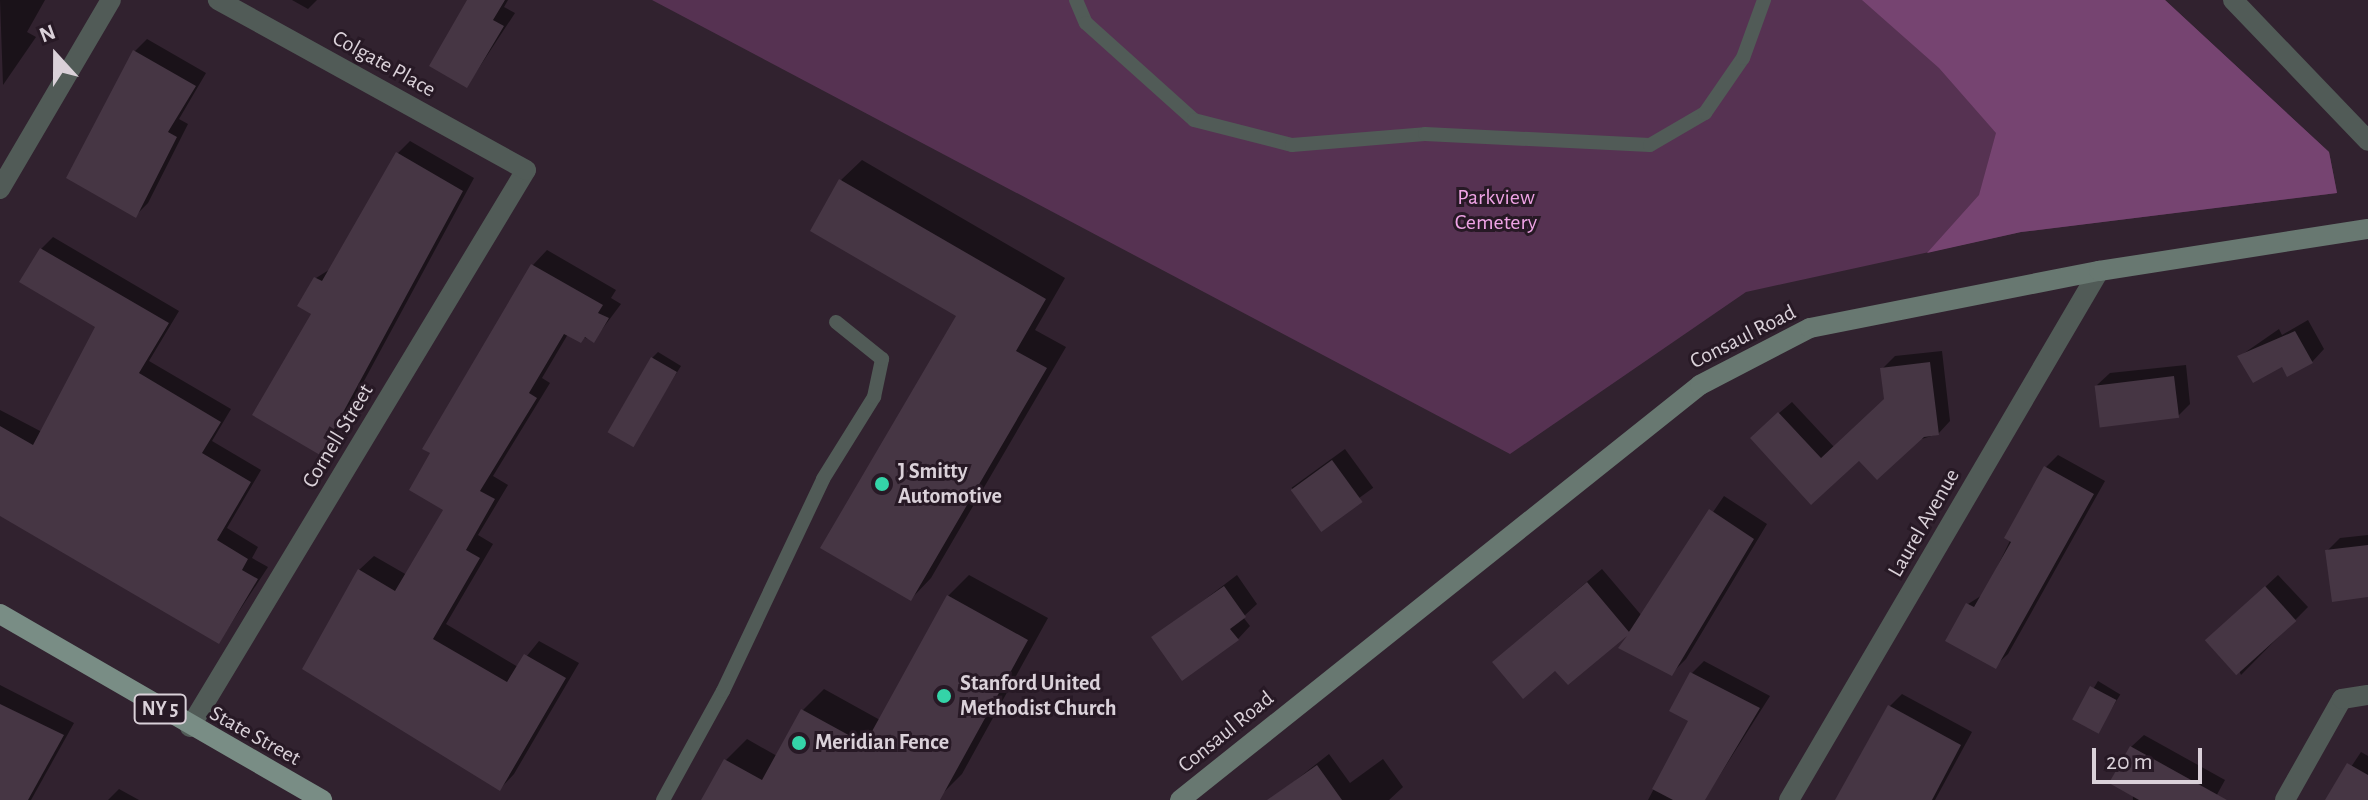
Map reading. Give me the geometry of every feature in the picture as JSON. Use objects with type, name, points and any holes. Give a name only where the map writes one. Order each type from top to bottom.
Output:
[{"type":"main road","name":"State Street","points":[[0,614],[190,727],[322,800]]},
{"type":"street","points":[[0,189],[111,0]]},
{"type":"street","name":"Colgate Place","points":[[218,0],[526,170]]},
{"type":"street","points":[[2233,0],[2368,141]]},
{"type":"street","name":"Cornell Street","points":[[190,727],[526,170]]},
{"type":"street","name":"Consaul Road","points":[[1180,800],[1700,385],[1810,328],[2099,271],[2368,229]]},
{"type":"street","name":"Laurel Avenue","points":[[1789,800],[2099,271]]},
{"type":"street","points":[[2285,800],[2342,699],[2368,695]]},
{"type":"lane","points":[[1076,0],[1086,23],[1194,120],[1292,145],[1425,134],[1650,145],[1705,113],[1743,58],[1764,0]]},
{"type":"lane","points":[[663,800],[723,691],[823,479],[874,397],[882,359],[836,322]]},
{"type":"green space","name":"Parkview Cemetery","points":[[652,0],[2165,0],[2329,152],[2337,193],[2021,232],[1746,292],[1510,454]]},
{"type":"shaded area","points":[[1862,0],[2165,0],[2329,152],[2337,193],[2021,232],[1927,253],[1979,195],[1996,133],[1939,68]]},
{"type":"building","points":[[467,0],[505,0],[493,20],[504,26],[467,88],[429,66]]},
{"type":"building","points":[[133,50],[196,86],[168,132],[177,137],[136,218],[66,178]]},
{"type":"building","points":[[396,152],[463,191],[320,455],[252,415],[311,314],[297,306],[314,277],[322,281]]},
{"type":"building","points":[[839,179],[1046,299],[1016,351],[1047,368],[911,601],[820,548],[956,316],[810,231]]},
{"type":"building","points":[[40,248],[169,323],[139,373],[221,422],[202,453],[251,482],[217,540],[248,559],[242,570],[258,579],[219,644],[0,516],[0,426],[33,445],[95,327],[19,282]]},
{"type":"building","points":[[531,264],[603,305],[598,313],[609,318],[594,343],[585,337],[581,343],[564,334],[529,393],[537,398],[480,491],[495,499],[466,550],[480,558],[433,639],[507,682],[524,654],[566,678],[500,791],[302,669],[358,569],[395,591],[443,510],[409,490],[430,453],[422,449]]},
{"type":"building","points":[[2295,331],[2313,363],[2287,377],[2282,367],[2253,383],[2237,356]]},
{"type":"building","points":[[651,357],[677,372],[633,447],[608,432]]},
{"type":"building","points":[[1930,362],[1939,435],[1924,437],[1877,480],[1859,461],[1811,505],[1750,438],[1778,412],[1821,458],[1884,399],[1880,368]]},
{"type":"building","points":[[2174,376],[2179,418],[2100,427],[2095,386]]},
{"type":"building","points":[[1332,460],[1363,502],[1321,532],[1291,490]]},
{"type":"building","points":[[2044,466],[2094,494],[1996,669],[1945,641],[1966,603],[1974,607],[2011,542],[2004,538]]},
{"type":"building","points":[[1709,509],[1754,539],[1672,676],[1618,648],[1627,636],[1568,685],[1555,671],[1523,699],[1492,662],[1587,582],[1629,632]]},
{"type":"building","points":[[2368,545],[2368,597],[2332,602],[2325,550]]},
{"type":"building","points":[[1224,586],[1246,617],[1230,629],[1239,640],[1182,681],[1151,637]]},
{"type":"building","points":[[2265,586],[2296,621],[2236,675],[2205,640]]},
{"type":"building","name":"Stanford United Methodist Church","points":[[947,595],[1028,640],[940,800],[701,800],[724,759],[762,780],[801,709],[865,744]]},
{"type":"building","points":[[1690,672],[1760,708],[1705,800],[1673,800],[1652,789],[1688,721],[1669,711]]},
{"type":"building","points":[[2090,686],[2116,700],[2099,734],[2072,720]]},
{"type":"building","points":[[0,704],[64,735],[28,800],[0,800]]},
{"type":"building","points":[[1888,705],[1961,745],[1932,800],[1835,800]]},
{"type":"building","points":[[2130,746],[2227,800],[2139,800],[2109,783]]},
{"type":"building","points":[[2347,763],[2368,775],[2368,800],[2325,800]]},
{"type":"building","points":[[1317,765],[1342,800],[1267,800]]},
{"type":"place","name":"J Smitty Automotive","points":[[882,484]]},
{"type":"place","name":"Stanford United Methodist Church","points":[[944,696]]},
{"type":"place","name":"Meridian Fence","points":[[799,743]]}]
